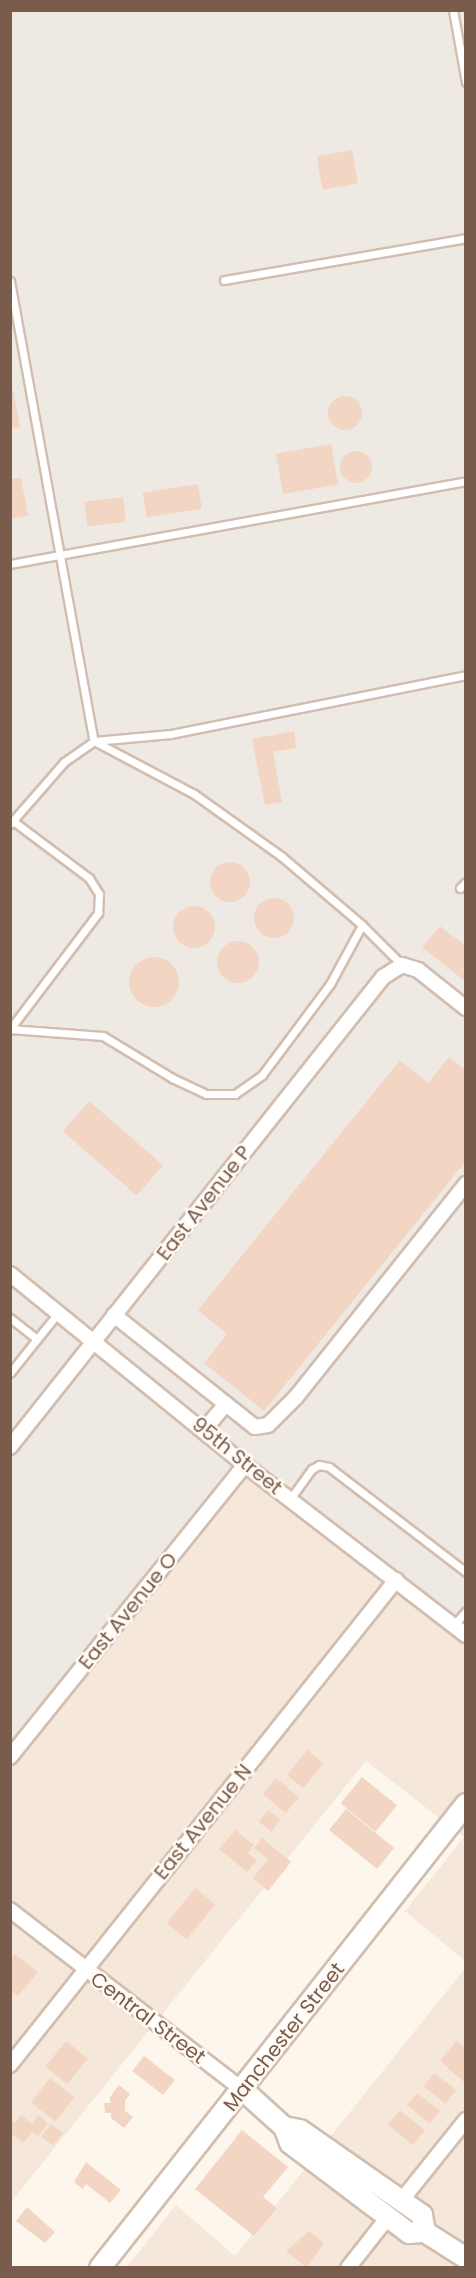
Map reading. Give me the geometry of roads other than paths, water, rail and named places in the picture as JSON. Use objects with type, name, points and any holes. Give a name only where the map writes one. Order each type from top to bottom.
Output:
[{"type":"main road","name":"Manchester Street","points":[[100,2268],[243,2090],[465,1804]]},
{"type":"main road","name":"Central Street","points":[[243,2090],[284,2127],[290,2143],[409,2233],[433,2237],[465,2258]]},
{"type":"main road","name":"Central Street","points":[[284,2127],[300,2130],[422,2215],[433,2237]]},
{"type":"main road","points":[[433,2237],[465,2250]]},
{"type":"main road","points":[[433,2237],[465,2268]]},
{"type":"street","points":[[402,965],[418,970],[465,1008]]},
{"type":"street","name":"East Avenue P","points":[[10,1447],[383,977],[402,965]]},
{"type":"street","points":[[114,1315],[255,1427],[268,1425],[296,1397],[465,1184]]},
{"type":"street","name":"95th Street","points":[[10,1274],[245,1465],[465,1635]]},
{"type":"street","points":[[204,1430],[226,1404]]},
{"type":"street","name":"East Avenue O","points":[[10,1757],[245,1465]]},
{"type":"street","name":"East Avenue N","points":[[10,2065],[396,1580]]},
{"type":"street","name":"Central Street","points":[[10,1910],[243,2090]]},
{"type":"street","points":[[401,2201],[465,2120]]},
{"type":"street","points":[[348,2268],[388,2217]]},
{"type":"lane","points":[[453,10],[465,82]]},
{"type":"lane","points":[[457,31],[465,30]]},
{"type":"lane","points":[[224,280],[465,238]]},
{"type":"lane","points":[[10,281],[14,317],[94,741]]},
{"type":"lane","points":[[10,564],[465,481]]},
{"type":"lane","points":[[10,1029],[98,913],[99,894],[89,878],[12,823],[64,762],[94,741],[171,734],[465,675]]},
{"type":"lane","points":[[94,741],[194,794],[281,856],[362,926],[402,965]]},
{"type":"lane","points":[[10,1029],[103,1036],[172,1078],[206,1094],[235,1094],[262,1075],[330,984],[362,926]]},
{"type":"lane","points":[[10,1373],[59,1312]]},
{"type":"lane","points":[[10,1318],[37,1340]]},
{"type":"lane","points":[[290,1499],[312,1469],[319,1465],[329,1467],[465,1572]]},
{"type":"lane","points":[[454,1625],[465,1611]]}]
